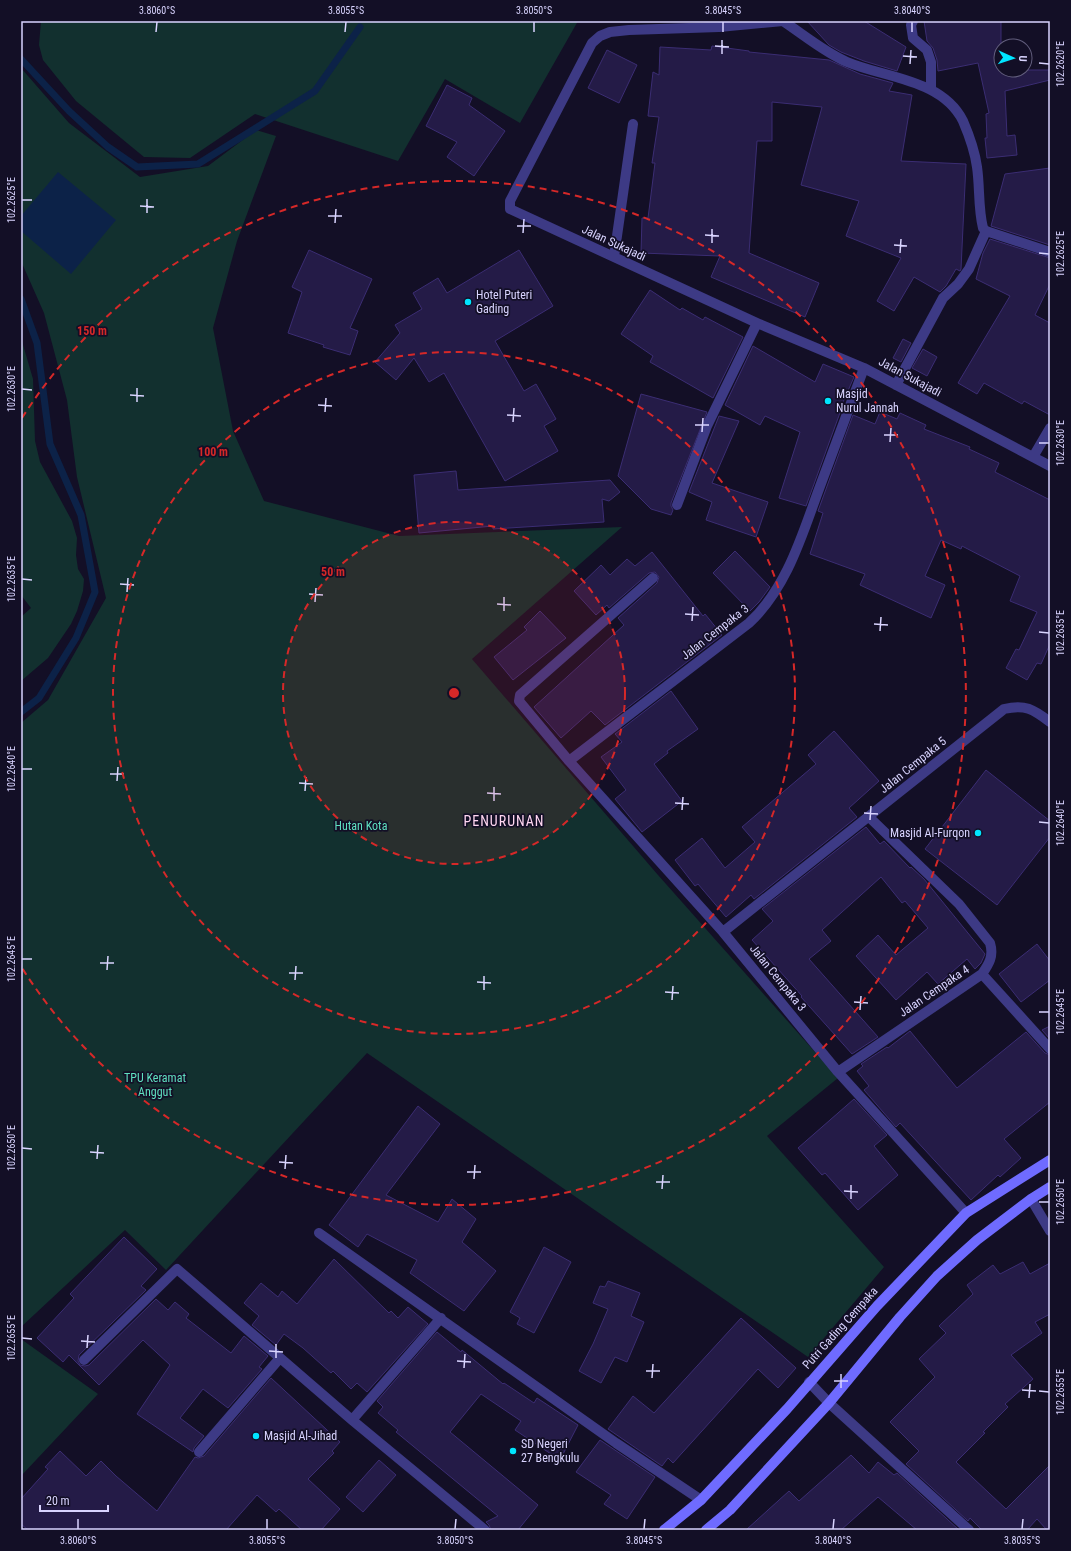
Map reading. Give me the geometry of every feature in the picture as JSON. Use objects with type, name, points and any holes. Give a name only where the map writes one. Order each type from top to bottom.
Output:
[{"type":"street","points":[[783,21],[829,52],[848,62],[931,89],[945,98],[955,107],[963,120],[970,139],[977,167],[981,222],[983,228],[986,231],[1050,252]]},
{"type":"street","name":"Jalan Sukajadi","points":[[783,21],[719,27],[629,30],[610,32],[600,36],[592,43],[510,201],[510,209],[757,323],[864,368],[1050,466]]},
{"type":"street","points":[[913,21],[911,25],[913,38],[927,50],[930,62],[931,89]]},
{"type":"street","points":[[614,257],[633,124]]},
{"type":"street","points":[[896,385],[944,298],[958,284],[969,269],[986,231]]},
{"type":"street","points":[[677,505],[707,426],[757,323]]},
{"type":"street","name":"Jalan Cempaka 3","points":[[569,761],[749,623],[773,596],[789,566],[808,519],[864,368]]},
{"type":"street","points":[[1033,457],[1050,428]]},
{"type":"street","name":"Jalan Cempaka 3","points":[[653,578],[520,695],[519,701],[569,761],[722,932],[838,1072],[966,1213]]},
{"type":"street","name":"Jalan Cempaka 5","points":[[722,932],[1004,709],[1017,706],[1036,711],[1050,722]]},
{"type":"street","points":[[869,817],[958,904],[990,943],[992,950],[991,958],[988,966],[982,974]]},
{"type":"street","name":"Jalan Cempaka 4","points":[[838,1072],[982,974],[1050,1049]]},
{"type":"street","name":"Putri Gading Cempaka","points":[[664,1530],[701,1500],[787,1408],[877,1306],[966,1213],[1050,1160]]},
{"type":"street","points":[[711,1529],[828,1403],[900,1317],[937,1276],[977,1240],[1050,1187]]},
{"type":"street","points":[[1032,1199],[1050,1231]]},
{"type":"street","points":[[319,1233],[616,1443],[701,1500]]},
{"type":"street","points":[[84,1360],[177,1269],[352,1420],[485,1530]]},
{"type":"street","points":[[352,1420],[441,1318]]},
{"type":"street","points":[[199,1452],[280,1358]]},
{"type":"street","points":[[809,1382],[828,1403],[969,1530]]},
{"type":"green space","points":[[41,21],[578,21],[520,123],[445,79],[398,161],[255,114],[190,158],[144,157],[76,101],[43,60],[39,45]]},
{"type":"green space","points":[[21,68],[69,123],[140,177],[208,166],[256,130],[276,136],[237,241],[213,328],[233,431],[264,501],[399,536],[622,527],[472,659],[658,875],[838,1078],[767,1136],[884,1267],[808,1357],[367,1053],[166,1270],[125,1230],[21,1327],[21,723],[48,700],[106,598],[77,477],[67,400],[44,313],[21,261]]},
{"type":"green space","points":[[21,338],[33,379],[35,441],[40,462],[72,521],[77,538],[76,555],[78,569],[84,579],[83,591],[71,624],[48,658],[21,681],[21,617],[31,608],[21,595]]},
{"type":"green space","points":[[21,1339],[98,1394],[21,1476]]},
{"type":"water","points":[[58,172],[116,220],[71,274],[21,231],[21,216]]},
{"type":"building","points":[[807,21],[864,21],[906,47],[897,71],[841,52],[829,45]]},
{"type":"building","points":[[924,21],[1001,21],[1001,38],[993,38],[993,78],[1033,78],[1033,70],[1050,70],[1050,80],[1005,91],[1007,136],[1015,135],[1017,155],[987,158],[985,138],[987,138],[986,114],[989,113],[978,63],[938,71],[937,60],[933,48],[927,41]]},
{"type":"building","points":[[712,46],[749,52],[829,60],[860,74],[893,83],[889,91],[912,95],[901,161],[966,164],[961,269],[960,271],[956,269],[946,286],[940,292],[914,277],[894,311],[877,301],[901,258],[846,236],[859,201],[801,185],[822,107],[772,102],[772,141],[757,141],[749,253],[819,283],[805,317],[711,277],[720,256],[641,253],[642,218],[648,218],[655,163],[652,163],[659,117],[648,116],[653,72],[659,75],[660,47],[711,50]]},
{"type":"building","points":[[607,50],[637,65],[619,103],[588,88]]},
{"type":"building","points":[[447,85],[472,98],[469,105],[505,131],[474,176],[447,157],[457,142],[426,126]]},
{"type":"building","points":[[1050,168],[1050,245],[991,226],[1005,174]]},
{"type":"building","points":[[990,239],[1050,258],[1050,284],[1035,315],[1050,323],[1050,415],[1024,401],[1022,404],[984,383],[977,394],[958,383],[1010,296],[976,279],[983,253]]},
{"type":"building","points":[[309,250],[372,279],[350,328],[358,331],[350,355],[323,347],[324,345],[288,333],[302,292],[292,287]]},
{"type":"building","points":[[519,250],[553,306],[495,341],[524,391],[536,384],[556,419],[544,426],[558,451],[505,481],[444,373],[429,382],[414,358],[396,380],[375,362],[400,333],[395,325],[422,309],[413,293],[438,278],[447,293]]},
{"type":"building","points":[[650,290],[680,310],[682,308],[703,320],[705,317],[743,337],[713,398],[650,362],[653,356],[621,334]]},
{"type":"building","points":[[903,339],[911,343],[901,362],[893,358]]},
{"type":"building","points":[[753,346],[815,382],[823,364],[854,377],[840,409],[841,410],[806,506],[779,498],[800,432],[765,416],[760,425],[725,405]]},
{"type":"building","points":[[923,349],[937,357],[927,376],[912,368]]},
{"type":"building","points":[[641,394],[707,412],[671,503],[673,510],[671,515],[651,509],[618,476]]},
{"type":"building","points":[[880,412],[897,419],[900,413],[926,425],[924,429],[970,447],[969,449],[999,463],[995,472],[1050,500],[1050,644],[1041,664],[1037,663],[1027,680],[1006,668],[1016,649],[1019,650],[1037,612],[1010,601],[1020,576],[962,546],[961,549],[941,540],[925,576],[945,585],[931,618],[860,585],[865,574],[810,554],[823,513],[818,511],[853,415],[875,424]]},
{"type":"building","points":[[719,416],[739,421],[712,483],[768,502],[756,537],[706,520],[712,502],[689,492]]},
{"type":"building","points":[[456,471],[458,490],[610,480],[620,492],[609,501],[602,499],[604,522],[493,529],[493,526],[419,533],[414,475]]},
{"type":"building","points":[[735,551],[770,587],[750,611],[713,573]]},
{"type":"building","points":[[652,552],[703,616],[705,614],[722,635],[605,725],[591,711],[561,738],[534,707],[624,625],[618,618],[657,583],[659,577],[655,572],[649,573],[609,608],[607,605],[596,615],[574,591],[601,565],[610,575],[627,559],[635,566]]},
{"type":"building","points":[[540,611],[566,638],[513,680],[494,657],[527,630],[524,627]]},
{"type":"building","points":[[671,691],[698,729],[667,751],[668,753],[654,764],[682,801],[642,832],[615,799],[626,790],[601,757],[622,742],[615,734]]},
{"type":"building","points":[[834,731],[879,781],[849,808],[857,817],[754,899],[751,895],[726,917],[698,884],[695,886],[675,860],[702,838],[725,868],[755,842],[742,827],[816,764],[808,755]]},
{"type":"building","points":[[986,770],[1050,821],[1050,837],[997,905],[925,849]]},
{"type":"building","points":[[866,827],[880,844],[884,841],[910,868],[911,867],[924,879],[985,954],[981,963],[975,969],[967,959],[938,984],[927,972],[896,1000],[856,956],[878,935],[896,955],[928,928],[905,901],[902,903],[881,877],[822,930],[831,941],[809,959],[878,1037],[852,1054],[752,940],[773,921],[762,909]]},
{"type":"building","points":[[1037,944],[1050,961],[1050,980],[1021,1002],[999,974]]},
{"type":"building","points":[[1050,1026],[1050,1039],[1042,1030]]},
{"type":"building","points":[[910,1031],[957,1088],[1026,1032],[1045,1053],[1050,1055],[1050,1102],[1004,1139],[1021,1158],[1000,1177],[998,1175],[971,1200],[900,1123],[896,1127],[864,1090],[869,1086],[857,1071],[863,1066],[861,1064],[887,1047],[888,1048]]},
{"type":"building","points":[[854,1099],[887,1135],[874,1146],[898,1175],[858,1210],[825,1173],[822,1175],[798,1148]]},
{"type":"building","points":[[418,1106],[440,1124],[386,1195],[438,1222],[452,1199],[476,1219],[462,1242],[496,1271],[464,1311],[410,1273],[417,1260],[367,1234],[358,1247],[329,1225]]},
{"type":"building","points":[[124,1237],[157,1269],[141,1286],[146,1290],[79,1355],[78,1361],[80,1365],[89,1365],[156,1299],[168,1310],[175,1302],[189,1314],[186,1318],[231,1353],[244,1336],[268,1356],[259,1367],[262,1369],[228,1408],[203,1389],[180,1418],[204,1436],[194,1448],[193,1452],[137,1414],[170,1365],[143,1340],[99,1385],[69,1355],[63,1362],[37,1338],[74,1298],[70,1294]]},
{"type":"building","points":[[544,1247],[571,1262],[534,1333],[517,1324],[520,1318],[510,1312]]},
{"type":"building","points":[[334,1259],[389,1313],[391,1311],[398,1318],[408,1307],[428,1324],[367,1392],[357,1383],[351,1389],[333,1371],[331,1373],[303,1348],[284,1334],[276,1345],[252,1325],[259,1316],[244,1303],[261,1283],[278,1297],[282,1291],[297,1304]]},
{"type":"building","points":[[1023,1262],[1030,1274],[1050,1263],[1050,1314],[1035,1322],[1042,1333],[1011,1355],[1033,1379],[1005,1404],[1008,1407],[956,1462],[1006,1509],[1050,1465],[1050,1530],[1047,1530],[1037,1519],[1027,1530],[982,1530],[970,1518],[968,1521],[906,1464],[919,1451],[890,1422],[935,1377],[919,1359],[946,1333],[939,1326],[973,1294],[967,1285],[993,1265],[1000,1274]]},
{"type":"building","points":[[608,1281],[640,1293],[631,1316],[644,1322],[627,1362],[615,1357],[601,1383],[579,1371],[593,1344],[608,1309],[593,1303],[600,1286],[605,1287]]},
{"type":"building","points":[[741,1318],[796,1368],[778,1388],[758,1369],[673,1463],[668,1458],[662,1466],[608,1429],[633,1396],[654,1413]]},
{"type":"building","points":[[437,1332],[461,1352],[462,1350],[503,1384],[504,1383],[534,1403],[537,1398],[578,1425],[560,1460],[515,1430],[521,1421],[481,1394],[450,1432],[538,1505],[518,1530],[491,1530],[486,1522],[498,1516],[396,1432],[398,1430],[378,1413],[383,1407],[377,1401]]},
{"type":"building","points":[[271,1378],[340,1442],[332,1451],[334,1453],[308,1479],[340,1509],[321,1530],[302,1530],[279,1509],[276,1512],[257,1495],[226,1530],[28,1530],[21,1524],[21,1499],[48,1469],[45,1467],[60,1451],[86,1476],[101,1461],[157,1511],[195,1457],[198,1458],[204,1456]]},
{"type":"building","points":[[600,1440],[655,1477],[627,1519],[604,1504],[611,1495],[576,1472]]},
{"type":"building","points":[[851,1455],[869,1473],[878,1462],[894,1475],[897,1473],[959,1530],[917,1530],[878,1497],[841,1530],[746,1530],[789,1491],[799,1501]]},
{"type":"building","points":[[379,1460],[396,1475],[363,1512],[346,1497]]},
{"type":"waterway","points":[[21,59],[69,111],[108,147],[137,167],[198,164],[315,91],[360,27]]},
{"type":"waterway","points":[[21,299],[37,343],[50,444],[81,515],[95,592],[76,638],[39,698],[21,712]]},
{"type":"place","name":"Hotel Puteri Gading","points":[[468,302]]},
{"type":"place","name":"Masjid Nurul Jannah","points":[[828,401]]},
{"type":"place","name":"Masjid Al-Furqon","points":[[978,833]]},
{"type":"place","name":"Masjid Al-Jihad","points":[[256,1436]]},
{"type":"place","name":"SD Negeri 27 Bengkulu","points":[[513,1451]]},
{"type":"district","name":"PENURUNAN","points":[[504,821]]},
{"type":"park label","name":"Hutan Kota","points":[[361,826]]},
{"type":"park label","name":"TPU Keramat Anggut","points":[[155,1085]]}]
